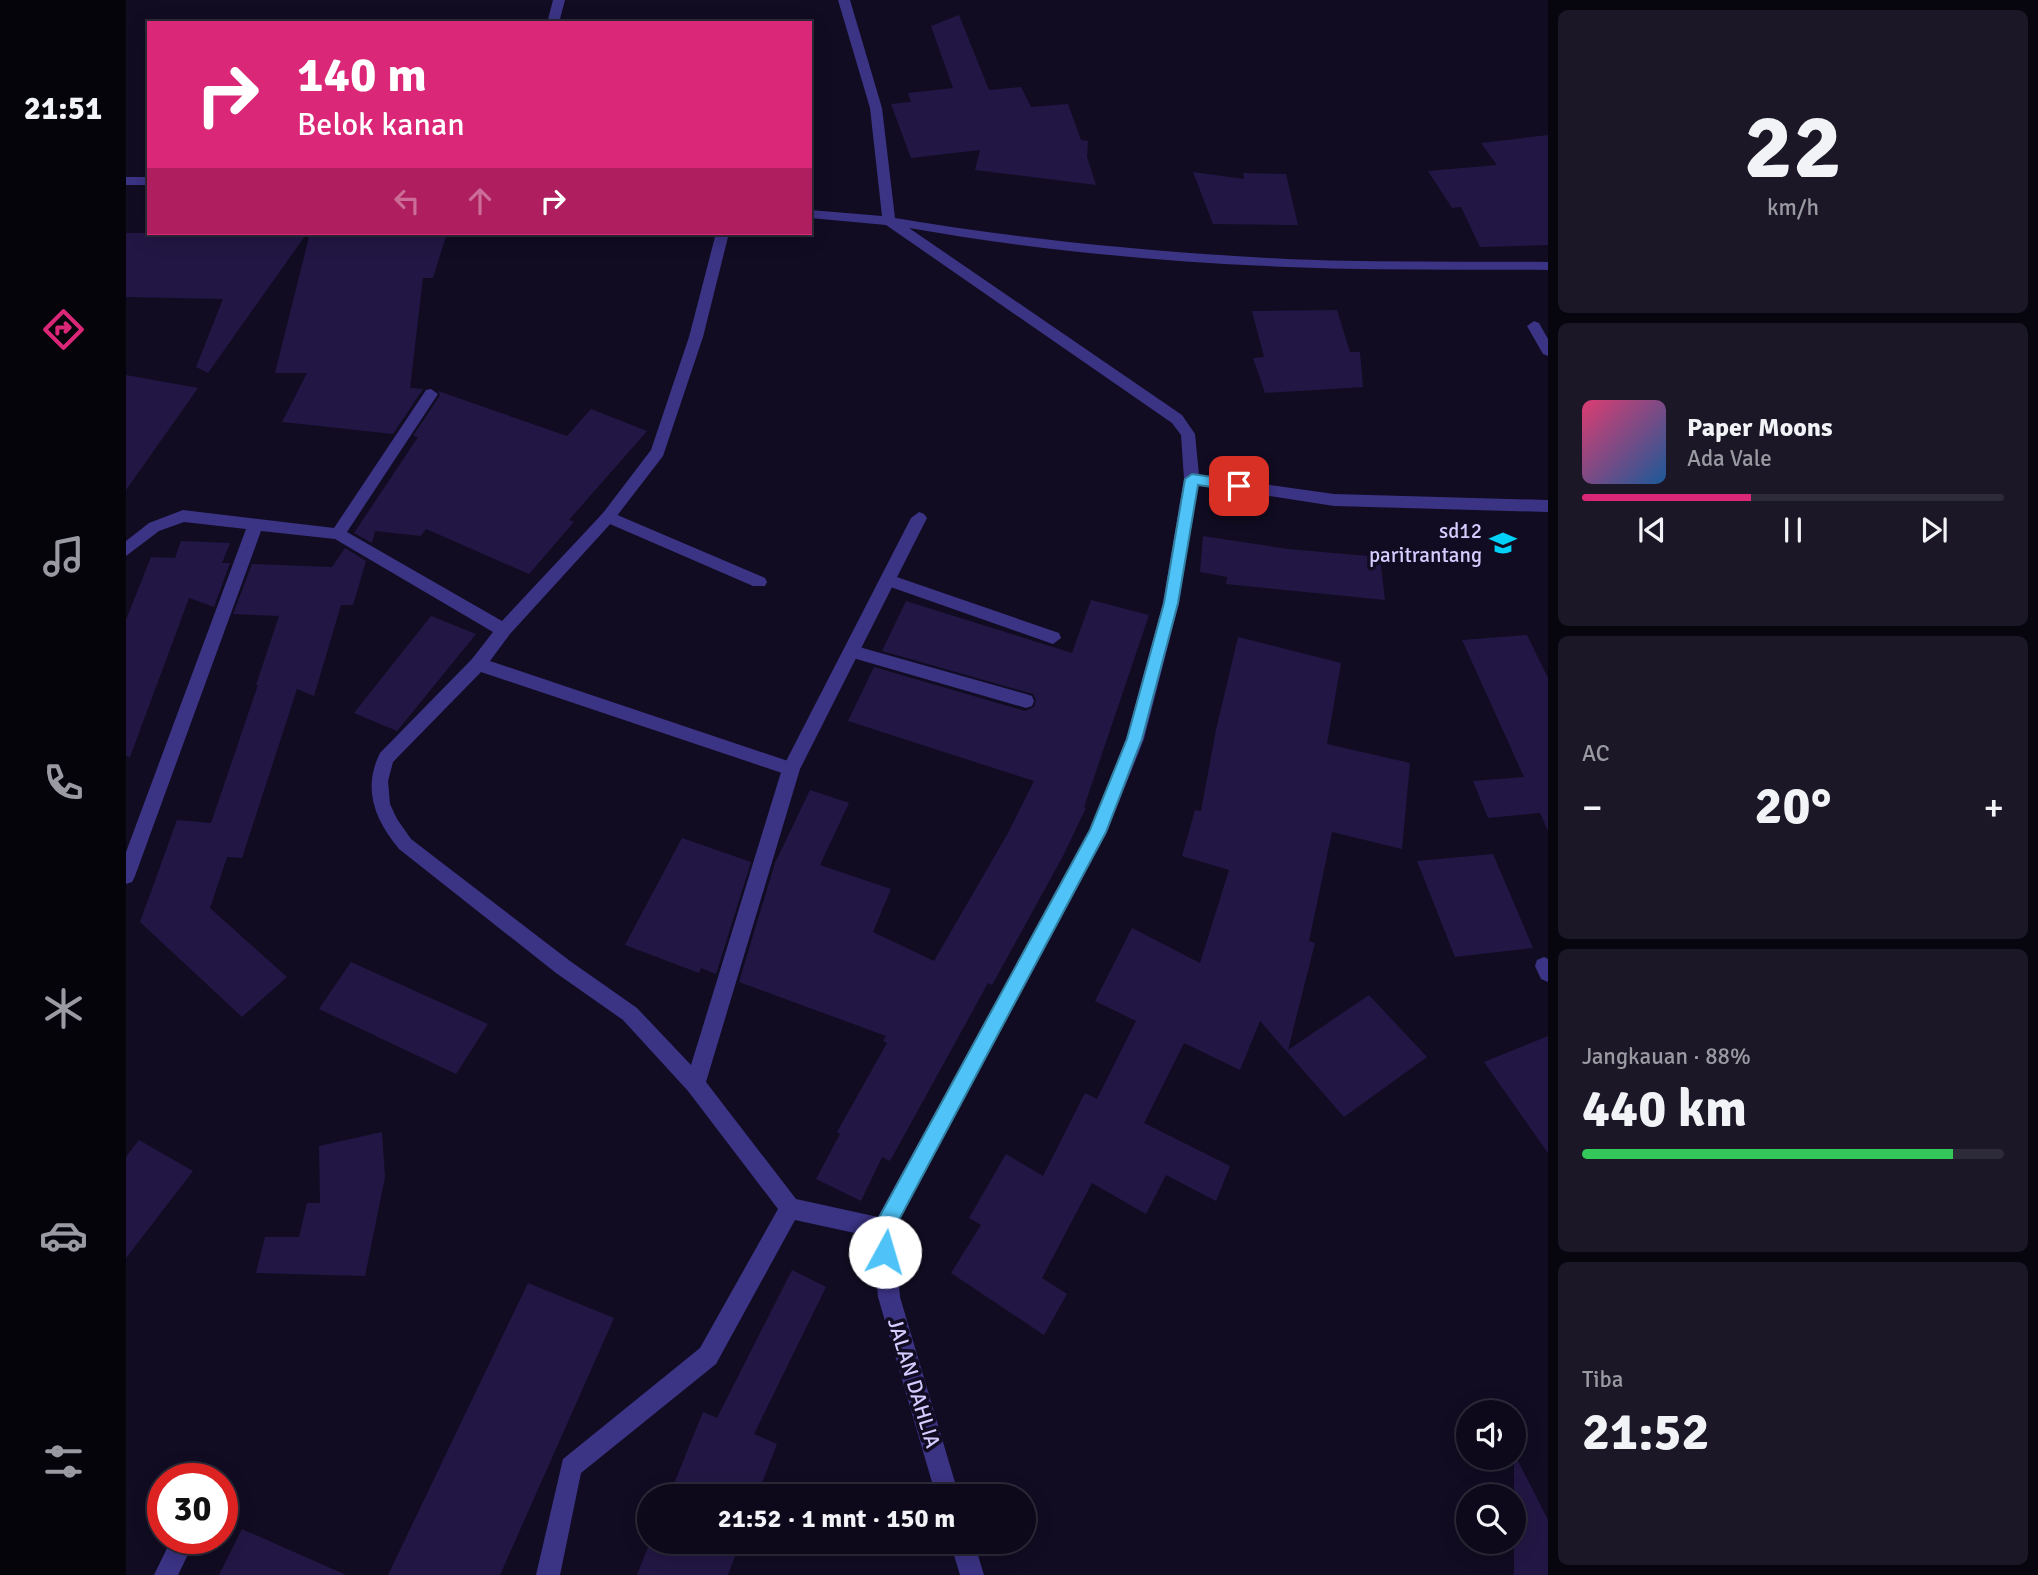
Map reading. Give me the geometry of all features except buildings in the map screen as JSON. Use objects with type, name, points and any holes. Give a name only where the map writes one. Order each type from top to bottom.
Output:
[{"type":"street","points":[[554,21],[559,0]]},
{"type":"street","points":[[722,235],[696,337],[658,452],[608,517],[504,629],[478,664],[386,758],[380,772],[380,802],[386,819],[405,844],[563,967],[630,1014],[695,1084],[790,1208],[883,1229],[1098,832],[1135,739],[1165,628],[1192,479],[1188,434],[1177,419],[889,221],[876,108],[844,0]]},
{"type":"street","points":[[126,181],[147,181]]},
{"type":"street","points":[[812,214],[889,221],[1008,241],[1152,255],[1290,263],[1548,266]]},
{"type":"street","points":[[1534,326],[1548,351]]},
{"type":"street","points":[[338,534],[431,394]]},
{"type":"street","points":[[1192,479],[1334,500],[1548,506]]},
{"type":"street","points":[[126,550],[154,527],[183,516],[338,534],[504,629]]},
{"type":"street","points":[[608,517],[759,582]]},
{"type":"street","points":[[695,1084],[790,769],[919,518]]},
{"type":"street","points":[[126,876],[255,526]]},
{"type":"street","points":[[888,580],[1053,638]]},
{"type":"street","points":[[852,651],[1026,701]]},
{"type":"street","points":[[478,664],[790,769]]},
{"type":"street","points":[[548,1575],[571,1467],[708,1356],[790,1208]]},
{"type":"street","name":"JALAN DAHLIA","points":[[883,1229],[889,1297],[944,1484]]},
{"type":"street","points":[[166,1575],[176,1554]]},
{"type":"street","points":[[966,1554],[972,1575]]},
{"type":"place","name":"sd12 paritrantang","points":[[1503,543]]},
{"type":"route","points":[[885,1252],[883,1229],[937,1124],[1098,832],[1135,739],[1171,603],[1192,479],[1239,486]]}]
